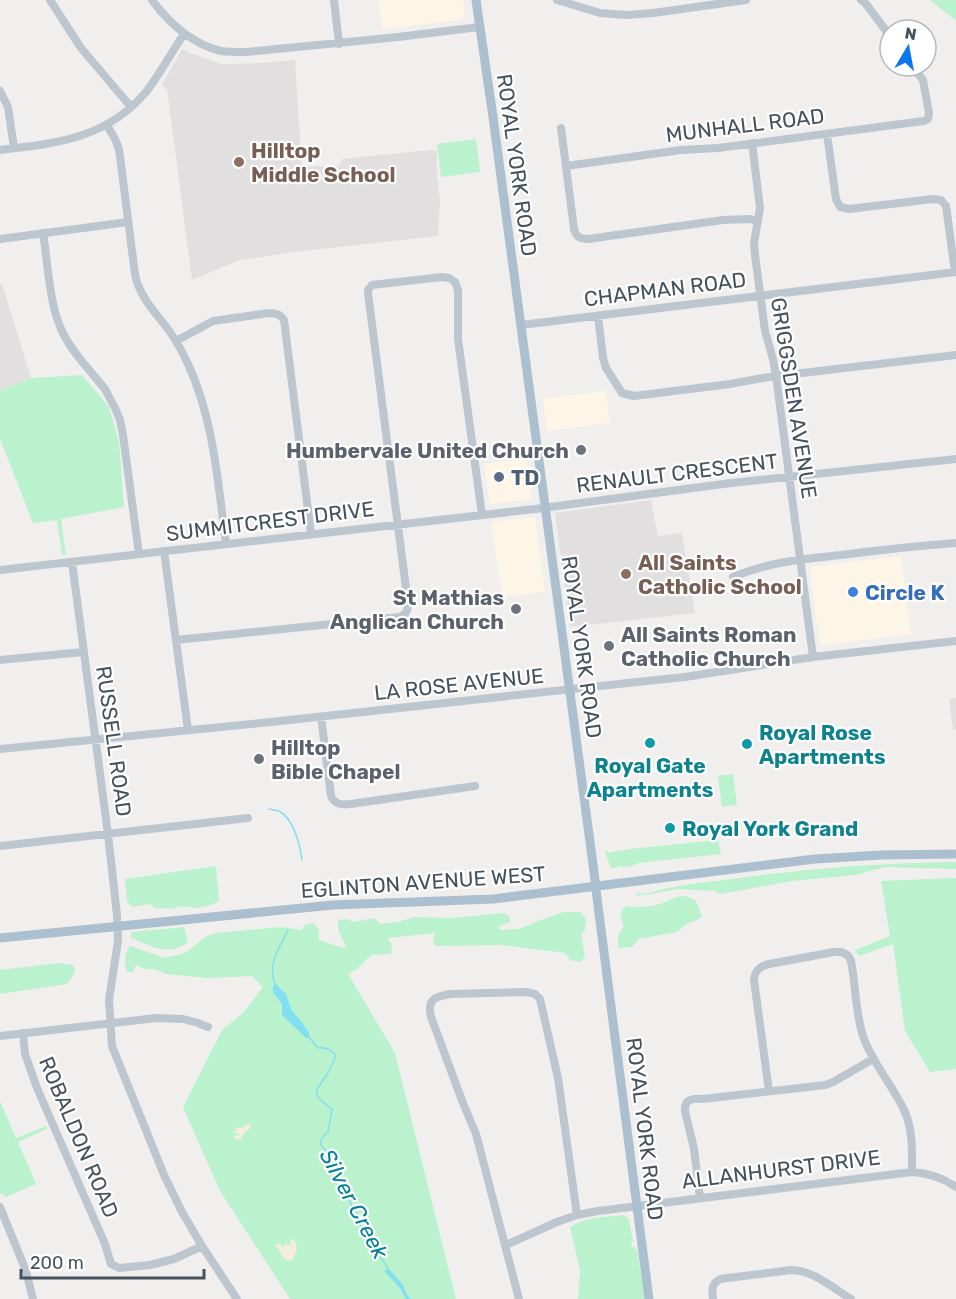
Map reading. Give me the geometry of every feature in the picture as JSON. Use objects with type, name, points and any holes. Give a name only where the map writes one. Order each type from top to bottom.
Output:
[{"type":"main road","name":"ROYAL YORK ROAD","points":[[476,0],[596,886],[649,1299]]},
{"type":"main road","name":"EGLINTON AVENUE WEST","points":[[0,938],[333,905],[493,899],[815,859],[956,854]]},
{"type":"street","points":[[51,0],[81,48],[131,107]]},
{"type":"street","points":[[152,0],[184,34],[204,45],[222,51],[246,52],[339,44],[479,27]]},
{"type":"street","points":[[334,0],[339,44]]},
{"type":"street","points":[[557,0],[600,13],[627,15],[654,14],[746,0]]},
{"type":"street","points":[[861,0],[878,20]]},
{"type":"street","points":[[0,150],[67,140],[107,125],[146,92],[184,34]]},
{"type":"street","name":"MUNHALL ROAD","points":[[566,166],[924,121],[928,119],[929,110],[921,78]]},
{"type":"street","points":[[0,91],[8,107],[14,148]]},
{"type":"street","points":[[107,125],[118,149],[137,285],[176,341],[196,381],[208,423],[226,544]]},
{"type":"street","points":[[561,128],[574,229],[580,238],[588,239],[723,220],[758,221]]},
{"type":"street","points":[[827,134],[836,199],[840,207],[849,209],[941,200],[946,206],[955,272]]},
{"type":"street","name":"GRIGGSDEN AVENUE","points":[[752,143],[760,208],[754,243],[760,296],[765,331],[776,376],[813,657]]},
{"type":"street","points":[[0,239],[128,222]]},
{"type":"street","points":[[43,233],[53,305],[62,332],[68,343],[105,389],[120,420],[139,554]]},
{"type":"street","name":"CHAPMAN ROAD","points":[[521,325],[955,272]]},
{"type":"street","points":[[176,640],[399,617],[404,616],[407,612],[408,604],[368,293],[369,287],[375,284],[446,277],[455,282],[457,286],[458,339],[482,515]]},
{"type":"street","points":[[176,341],[213,321],[269,313],[282,316],[311,534]]},
{"type":"street","points":[[598,316],[604,363],[622,393],[628,395],[720,386],[753,379],[956,355]]},
{"type":"street","name":"RENAULT CRESCENT","points":[[545,507],[654,492],[956,459]]},
{"type":"street","name":"SUMMITCREST DRIVE","points":[[0,570],[545,507]]},
{"type":"street","points":[[733,577],[766,565],[894,548],[956,543]]},
{"type":"street","points":[[164,551],[188,730]]},
{"type":"street","name":"RUSSELL ROAD","points":[[72,562],[118,926],[118,941],[109,1000],[112,1046],[164,1175],[182,1212],[237,1299]]},
{"type":"street","name":"LA ROSE AVENUE","points":[[0,749],[685,677],[813,657],[956,641]]},
{"type":"street","points":[[0,660],[83,651]]},
{"type":"street","points":[[321,717],[331,796],[340,805],[475,786]]},
{"type":"street","points":[[0,846],[248,818]]},
{"type":"street","points":[[769,1091],[754,980],[757,970],[764,965],[840,951],[851,961],[861,1030],[873,1059],[896,1095],[907,1118],[912,1172]]},
{"type":"street","points":[[519,1299],[476,1134],[431,1017],[429,1006],[438,996],[526,992],[535,994],[540,999],[558,1078],[577,1215]]},
{"type":"street","points":[[0,1036],[156,1018],[192,1020],[208,1028]]},
{"type":"street","name":"ROBALDON ROAD","points":[[23,1034],[25,1054],[37,1088],[100,1233],[111,1264],[119,1268],[150,1265],[174,1259],[202,1246]]},
{"type":"street","points":[[700,1197],[685,1104],[692,1099],[825,1085],[873,1059]]},
{"type":"street","name":"ALLANHURST DRIVE","points":[[506,1245],[557,1222],[598,1210],[912,1172],[938,1176],[956,1187]]},
{"type":"street","points":[[0,1207],[26,1271],[33,1299]]},
{"type":"street","points":[[713,1299],[713,1285],[720,1279],[791,1270],[811,1274],[850,1299]]},
{"type":"shaded area","points":[[379,0],[463,0],[465,13],[459,20],[382,29]]},
{"type":"shaded area","name":"Hilltop Middle School","points":[[182,49],[221,64],[295,60],[302,167],[340,165],[342,159],[437,151],[440,199],[438,236],[240,260],[192,280],[167,89],[162,85]]},
{"type":"shaded area","points":[[2,284],[31,378],[0,391],[0,285]]},
{"type":"shaded area","points":[[606,391],[610,423],[547,431],[543,399]]},
{"type":"shaded area","points":[[527,458],[531,499],[490,504],[484,464]]},
{"type":"shaded area","name":"All Saints Catholic School","points":[[651,500],[658,536],[682,533],[695,613],[570,627],[555,513]]},
{"type":"shaded area","points":[[535,517],[545,592],[502,597],[491,522]]},
{"type":"shaded area","points":[[901,556],[911,634],[820,645],[809,567]]},
{"type":"shaded area","points":[[956,698],[956,729],[953,730],[949,699]]},
{"type":"green space","points":[[930,0],[956,0],[956,21]]},
{"type":"green space","points":[[476,139],[480,172],[441,177],[437,144]]},
{"type":"green space","points":[[82,375],[109,407],[119,442],[124,507],[61,519],[66,555],[62,555],[57,520],[33,523],[0,439],[0,391],[31,378]]},
{"type":"green space","points":[[733,774],[737,805],[722,807],[718,776]]},
{"type":"green space","points":[[718,840],[721,854],[638,863],[630,867],[630,865],[611,868],[605,852],[607,850],[608,853]]},
{"type":"green space","points":[[956,862],[956,869],[885,867],[855,875],[792,881],[720,894],[715,891],[679,889],[637,896],[636,893],[644,894],[692,884],[767,874],[875,865]]},
{"type":"green space","points":[[216,866],[219,901],[211,905],[196,908],[180,906],[172,909],[155,908],[150,904],[133,907],[127,902],[125,879]]},
{"type":"green space","points":[[956,878],[956,1069],[930,1072],[905,1031],[893,944],[859,956],[855,950],[890,936],[881,881]]},
{"type":"green space","points":[[683,896],[692,898],[696,902],[702,916],[699,919],[686,924],[677,932],[639,939],[632,947],[619,948],[618,936],[624,926],[621,915],[624,908],[656,905]]},
{"type":"green space","points":[[564,912],[580,912],[586,919],[585,930],[581,934],[585,957],[580,962],[570,960],[565,953],[502,945],[435,946],[433,940],[435,933],[388,938],[392,945],[391,954],[371,955],[357,969],[348,974],[395,1053],[456,1299],[290,1299],[220,1191],[183,1107],[222,1030],[243,1013],[263,987],[252,976],[207,978],[167,974],[136,965],[133,972],[127,972],[125,959],[130,946],[165,958],[185,953],[207,936],[216,933],[282,927],[301,930],[306,924],[314,923],[319,930],[319,940],[342,948],[346,947],[339,931],[339,920],[347,919],[353,922],[375,918],[380,924],[414,917],[451,918],[504,913],[509,916],[510,922],[499,926],[500,930],[519,929]]},
{"type":"green space","points":[[184,927],[188,942],[174,949],[160,949],[131,938],[131,932]]},
{"type":"green space","points":[[58,963],[72,965],[75,968],[67,984],[0,994],[0,970]]},
{"type":"green space","points":[[0,1101],[16,1138],[46,1126],[47,1129],[18,1142],[36,1184],[6,1197],[0,1193]]},
{"type":"green space","points":[[623,1215],[629,1219],[632,1247],[637,1249],[645,1299],[578,1299],[580,1271],[570,1227],[589,1219]]},
{"type":"sand","points":[[247,1124],[251,1128],[240,1140],[235,1139],[234,1136],[239,1135],[234,1133],[237,1127],[242,1128]]},
{"type":"sand","points":[[292,1239],[297,1248],[293,1260],[288,1261],[275,1245],[279,1243],[284,1248],[284,1244],[291,1245]]},
{"type":"water","points":[[276,984],[286,994],[292,1011],[309,1033],[309,1037],[305,1037],[282,1015],[282,1004],[273,992],[273,986]]},
{"type":"water","points":[[389,1269],[403,1285],[411,1299],[406,1299],[400,1288],[384,1271]]},
{"type":"waterway","name":"Silver Creek","points":[[269,809],[279,811],[289,820],[298,840],[302,860]]},
{"type":"waterway","name":"Silver Creek","points":[[275,985],[273,963],[288,930]]},
{"type":"waterway","name":"Silver Creek","points":[[308,1036],[318,1048],[328,1049],[336,1056],[317,1089],[319,1099],[332,1109],[328,1132],[321,1141],[322,1147],[334,1159],[335,1174],[345,1182],[351,1206],[360,1226],[388,1269]]},
{"type":"place","name":"Hilltop Middle School","points":[[239,162]]},
{"type":"place","name":"Humbervale United Church","points":[[581,450]]},
{"type":"place","name":"TD","points":[[499,477]]},
{"type":"place","name":"All Saints Catholic School","points":[[626,574]]},
{"type":"place","name":"Circle K","points":[[853,592]]},
{"type":"place","name":"St Mathias Anglican Church","points":[[516,609]]},
{"type":"place","name":"All Saints Roman Catholic Church","points":[[609,646]]},
{"type":"place","name":"Royal Gate Apartments","points":[[650,743]]},
{"type":"place","name":"Royal Rose Apartments","points":[[747,744]]},
{"type":"place","name":"Hilltop Bible Chapel","points":[[259,759]]},
{"type":"place","name":"Royal York Grand","points":[[670,828]]}]
